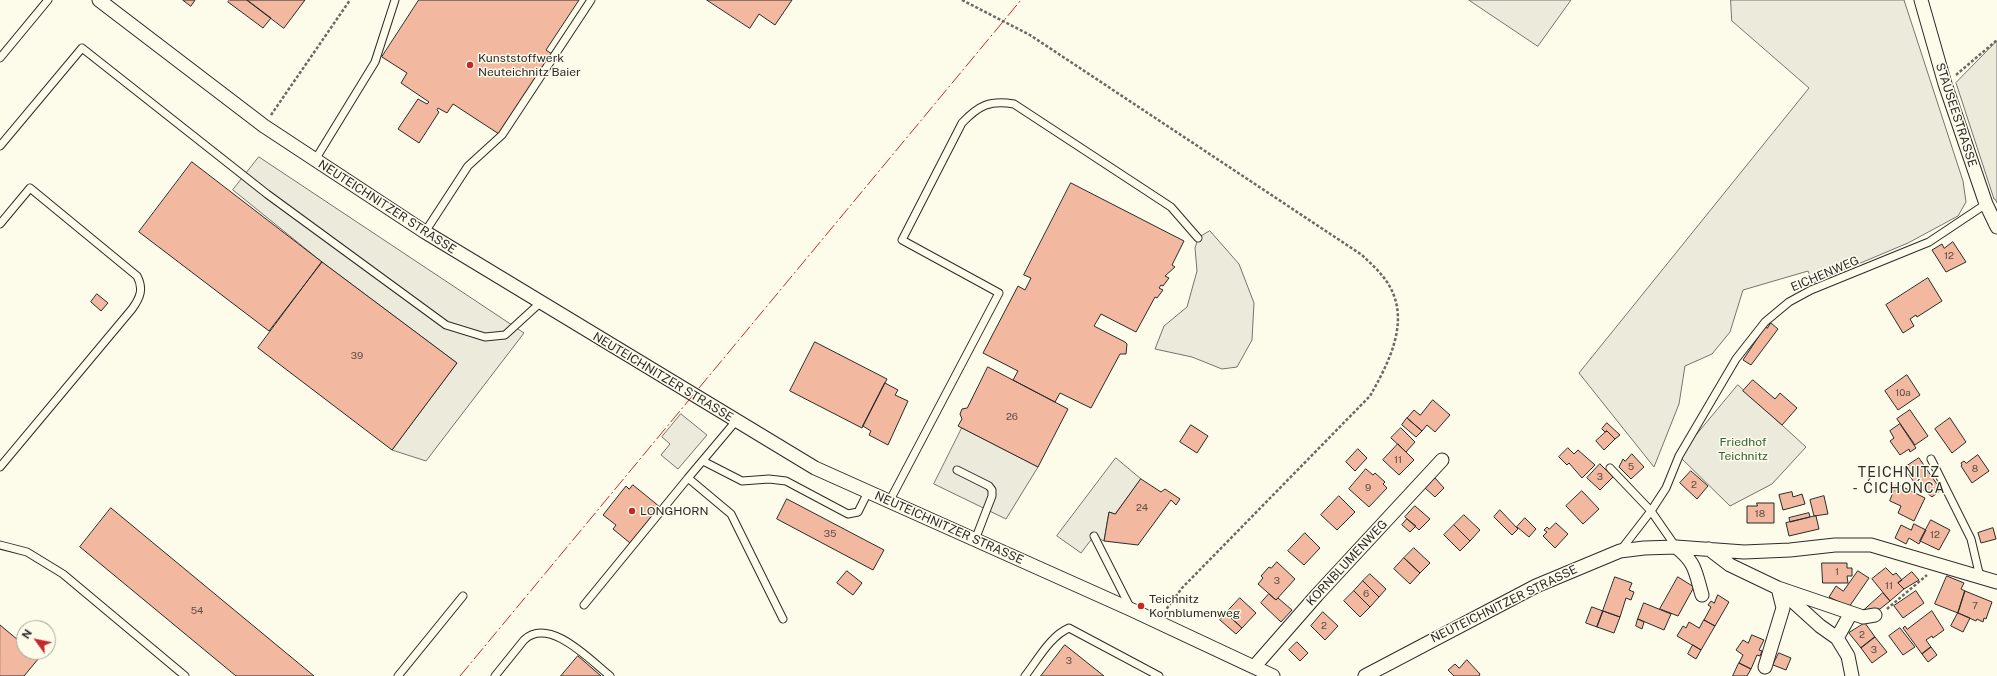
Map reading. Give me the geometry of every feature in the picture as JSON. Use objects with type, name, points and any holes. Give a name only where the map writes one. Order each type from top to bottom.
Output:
[{"type":"street","name":"NEUTEICHNITZER STRASSE","points":[[99,0],[264,126],[424,232],[815,468],[1130,609],[1161,617],[1272,676]]},
{"type":"street","name":"STAUSEESTRASSE","points":[[1921,0],[1945,84],[1986,204],[1997,227]]},
{"type":"street","name":"KORNBLUMENWEG","points":[[1254,667],[1317,595],[1442,460]]},
{"type":"street","name":"NEUTEICHNITZER STRASSE","points":[[1365,676],[1536,586],[1620,551],[1644,548],[1676,547],[1744,552],[1790,550],[1835,545],[1871,545],[1937,566],[1997,582]]},
{"type":"street","points":[[1676,547],[1689,557],[1702,594]]},
{"type":"street","points":[[1710,550],[1730,565],[1778,588],[1851,613],[1863,616],[1875,615]]},
{"type":"street","points":[[1778,588],[1820,626],[1837,638],[1848,656],[1852,676]]},
{"type":"street","points":[[1765,667],[1783,608],[1778,588]]},
{"type":"street","points":[[1837,638],[1851,613]]},
{"type":"lane","points":[[0,58],[48,0]]},
{"type":"lane","points":[[315,160],[375,62],[395,0]]},
{"type":"lane","points":[[424,232],[468,166],[502,135],[591,0]]},
{"type":"lane","points":[[0,146],[82,48],[267,194],[446,325],[485,337],[505,335],[540,303]]},
{"type":"lane","points":[[889,502],[999,293],[902,240],[962,123],[974,110],[999,102],[1014,104],[1171,207],[1198,238]]},
{"type":"lane","points":[[0,224],[30,188],[137,276],[142,291],[132,310],[0,467]]},
{"type":"lane","name":"EICHENWEG","points":[[1620,551],[1651,511],[1666,488],[1679,456],[1736,359],[1765,322],[1789,302],[1811,290],[1929,242],[1960,223],[1986,204]]},
{"type":"lane","points":[[584,605],[736,421]]},
{"type":"lane","points":[[1931,459],[1971,538],[1980,577]]},
{"type":"lane","points":[[703,461],[742,481],[769,479],[786,482],[848,514],[858,512],[868,492]]},
{"type":"lane","points":[[1610,468],[1651,511],[1676,547]]},
{"type":"lane","points":[[957,470],[990,486],[992,490],[992,496],[975,540]]},
{"type":"lane","points":[[688,478],[731,514],[783,619]]},
{"type":"lane","points":[[1094,536],[1130,609]]},
{"type":"lane","points":[[0,544],[27,552],[63,574],[185,676]]},
{"type":"lane","points":[[398,676],[463,596]]},
{"type":"lane","points":[[1025,676],[1052,641],[1063,630],[1068,628],[1159,676]]},
{"type":"lane","points":[[495,676],[524,640],[529,635],[538,632],[549,633],[567,642],[610,676]]},
{"type":"path","points":[[264,126],[350,0]]},
{"type":"path","points":[[962,0],[1030,35],[1362,255],[1379,270],[1390,286],[1397,302],[1398,321],[1394,342],[1386,369],[1370,396],[1182,588],[1161,617]]},
{"type":"path","points":[[1945,84],[1997,40]]},
{"type":"path","points":[[265,110],[278,119]]},
{"type":"path","points":[[1875,615],[1887,609],[1937,566]]},
{"type":"path","points":[[1158,608],[1161,617]]},
{"type":"path","points":[[1161,617],[1171,615]]},
{"type":"green space","points":[[1469,0],[1571,0],[1538,46]]},
{"type":"green space","points":[[1731,0],[1904,0],[1963,181],[1966,202],[1958,216],[1908,243],[1813,283],[1808,271],[1743,290],[1730,332],[1712,354],[1685,366],[1679,404],[1654,467],[1579,373],[1809,88],[1732,21]]},
{"type":"green space","points":[[1997,41],[1997,203],[1994,199],[1956,83]]},
{"type":"green space","name":"Friedhof Teichnitz","points":[[1738,385],[1806,447],[1772,484],[1730,506],[1679,456]]},
{"type":"shaded area","points":[[259,157],[524,333],[426,461],[392,450],[457,363],[322,262],[233,190]]},
{"type":"shaded area","points":[[1210,231],[1239,264],[1254,303],[1252,340],[1237,367],[1222,369],[1192,357],[1155,349],[1164,326],[1187,307],[1197,271],[1195,248],[1198,238]]},
{"type":"shaded area","points":[[681,414],[707,435],[678,469],[661,455],[670,444],[662,437]]},
{"type":"shaded area","points":[[962,428],[1038,467],[1006,519],[934,484]]},
{"type":"shaded area","points":[[1116,458],[1141,479],[1115,514],[1109,512],[1104,541],[1094,536],[1081,553],[1057,536]]},
{"type":"building","points":[[183,0],[195,0],[191,6]]},
{"type":"building","points":[[230,0],[247,0],[271,18],[263,28],[228,2]]},
{"type":"building","points":[[247,0],[305,0],[284,28]]},
{"type":"building","name":"Kunststoffwerk Neuteichnitz Baier","points":[[419,0],[579,0],[546,50],[552,54],[499,134],[453,104],[447,113],[438,108],[437,110],[439,112],[419,143],[398,129],[418,99],[427,104],[429,102],[401,83],[407,73],[382,57]]},
{"type":"building","points":[[707,0],[792,0],[775,25],[759,14],[750,28]]},
{"type":"building","points":[[192,162],[322,262],[269,331],[139,232]]},
{"type":"building","points":[[1071,183],[1184,241],[1172,265],[1175,267],[1165,276],[1169,278],[1163,286],[1161,285],[1159,288],[1163,290],[1157,298],[1155,297],[1136,332],[1101,314],[1094,326],[1127,344],[1126,354],[1120,354],[1091,408],[1060,393],[1055,402],[1013,380],[1018,371],[983,353],[1018,286],[1025,290],[1031,278],[1024,275]]},
{"type":"building","points":[[1953,242],[1966,262],[1946,272],[1932,250],[1942,244],[1944,248]]},
{"type":"building","points":[[322,262],[457,363],[392,450],[258,348]]},
{"type":"building","points":[[1928,278],[1942,301],[1917,317],[1916,315],[1910,319],[1914,326],[1903,333],[1886,305]]},
{"type":"building","points":[[97,294],[108,303],[101,311],[91,302]]},
{"type":"building","points":[[1771,323],[1778,329],[1751,365],[1743,360],[1765,327],[1767,328]]},
{"type":"building","points":[[815,342],[887,379],[862,428],[790,391]]},
{"type":"building","points":[[988,367],[1068,409],[1038,467],[958,426],[962,419],[960,414],[962,409],[967,408]]},
{"type":"building","points":[[1907,375],[1920,395],[1898,410],[1885,391]]},
{"type":"building","points":[[1753,380],[1775,399],[1780,393],[1797,408],[1782,425],[1743,391]]},
{"type":"building","points":[[885,383],[898,390],[895,395],[908,401],[888,445],[869,435],[871,431],[863,426]]},
{"type":"building","points":[[1433,400],[1450,415],[1435,432],[1427,425],[1422,431],[1407,418],[1414,410],[1420,415]]},
{"type":"building","points":[[1910,410],[1928,436],[1915,445],[1897,419]]},
{"type":"building","points":[[1407,418],[1422,431],[1416,437],[1402,425]]},
{"type":"building","points":[[1950,418],[1966,442],[1952,453],[1935,429]]},
{"type":"building","points":[[1607,423],[1620,435],[1615,439],[1607,431],[1605,432],[1602,429]]},
{"type":"building","points":[[1900,424],[1916,448],[1910,452],[1909,449],[1900,455],[1890,441],[1894,438],[1890,431]]},
{"type":"building","points":[[1191,425],[1208,436],[1197,453],[1180,442]]},
{"type":"building","points":[[1401,428],[1415,442],[1406,452],[1391,438]]},
{"type":"building","points":[[1607,431],[1615,439],[1604,450],[1596,441]]},
{"type":"building","points":[[1398,444],[1414,460],[1399,475],[1383,460]]},
{"type":"building","points":[[1568,448],[1574,454],[1578,450],[1595,465],[1582,478],[1569,463],[1567,465],[1559,457]]},
{"type":"building","points":[[1358,449],[1367,458],[1355,471],[1346,462]]},
{"type":"building","points":[[1632,454],[1644,467],[1631,479],[1619,467],[1623,459],[1625,461]]},
{"type":"building","points":[[1978,455],[1989,471],[1972,483],[1961,466],[1961,463],[1964,461],[1966,463]]},
{"type":"building","points":[[1919,458],[1941,490],[1932,497],[1914,482],[1904,468]]},
{"type":"building","points":[[1600,464],[1613,477],[1600,490],[1587,478]]},
{"type":"building","points":[[1366,469],[1373,475],[1375,473],[1385,482],[1383,484],[1387,488],[1369,507],[1349,489]]},
{"type":"building","points":[[1691,471],[1708,486],[1697,499],[1680,483]]},
{"type":"building","points":[[1435,478],[1444,488],[1435,497],[1425,488]]},
{"type":"building","points":[[1141,479],[1161,492],[1165,489],[1180,499],[1176,505],[1171,500],[1138,545],[1104,541],[1109,512],[1115,514]]},
{"type":"building","points":[[1897,484],[1925,498],[1914,521],[1898,513],[1901,506],[1890,501]]},
{"type":"building","name":"LONGHORN","points":[[633,485],[660,507],[630,543],[613,529],[616,525],[603,515],[626,486],[629,489]]},
{"type":"building","points":[[1582,491],[1599,509],[1583,524],[1566,506]]},
{"type":"building","points":[[1792,492],[1793,497],[1802,494],[1805,504],[1783,510],[1779,495]]},
{"type":"building","points":[[1339,496],[1355,512],[1337,530],[1321,515]]},
{"type":"building","points":[[1824,496],[1828,514],[1814,516],[1810,500]]},
{"type":"building","points":[[787,499],[884,550],[873,570],[777,519]]},
{"type":"building","points":[[1757,503],[1774,503],[1774,523],[1747,523],[1747,506],[1757,506]]},
{"type":"building","points":[[1415,506],[1430,519],[1419,530],[1405,517]]},
{"type":"building","points":[[111,508],[314,676],[236,676],[80,547]]},
{"type":"building","points":[[1500,510],[1518,529],[1512,535],[1494,517]]},
{"type":"building","points":[[1809,513],[1810,517],[1790,522],[1789,518]]},
{"type":"building","points":[[1464,515],[1480,530],[1470,541],[1454,525]]},
{"type":"building","points":[[1816,516],[1819,529],[1789,536],[1786,523]]},
{"type":"building","points":[[1525,518],[1536,529],[1529,537],[1517,527]]},
{"type":"building","points":[[1407,519],[1416,526],[1410,532],[1402,525]]},
{"type":"building","points":[[1931,520],[1950,530],[1939,550],[1920,541]]},
{"type":"building","points":[[1556,523],[1568,534],[1555,548],[1543,536],[1547,532],[1544,530],[1547,527],[1549,529]]},
{"type":"building","points":[[1914,524],[1926,530],[1919,544],[1909,538],[1906,544],[1895,538],[1901,525],[1911,530]]},
{"type":"building","points":[[1454,525],[1470,541],[1460,551],[1444,535]]},
{"type":"building","points":[[1993,528],[1996,539],[1981,543],[1978,533]]},
{"type":"building","points":[[1305,533],[1320,548],[1304,565],[1288,551]]},
{"type":"building","points":[[1414,548],[1430,563],[1420,573],[1404,558]]},
{"type":"building","points":[[1404,558],[1420,573],[1410,584],[1394,569]]},
{"type":"building","points":[[1277,562],[1295,579],[1276,600],[1258,584],[1263,578],[1261,576],[1269,567],[1271,568]]},
{"type":"building","points":[[1822,563],[1847,563],[1847,568],[1852,568],[1852,576],[1847,576],[1848,583],[1823,583]]},
{"type":"building","points":[[1886,568],[1893,575],[1896,573],[1902,580],[1898,583],[1904,589],[1890,601],[1872,579]]},
{"type":"building","points":[[847,571],[862,583],[853,595],[837,583]]},
{"type":"building","points":[[1858,571],[1869,578],[1849,607],[1829,597],[1836,586],[1843,591]]},
{"type":"building","points":[[1912,572],[1919,580],[1904,589],[1898,583]]},
{"type":"building","points":[[1370,574],[1386,589],[1379,597],[1363,581]]},
{"type":"building","points":[[1947,576],[1964,583],[1961,589],[1965,591],[1958,613],[1935,604]]},
{"type":"building","points":[[1615,577],[1632,583],[1629,590],[1634,592],[1631,600],[1626,598],[1620,617],[1603,611]]},
{"type":"building","points":[[1678,577],[1694,587],[1678,616],[1660,609]]},
{"type":"building","points":[[1363,581],[1379,597],[1370,607],[1354,591]]},
{"type":"building","points":[[1354,591],[1370,607],[1360,617],[1344,601]]},
{"type":"building","points":[[1916,591],[1924,603],[1903,618],[1894,606]]},
{"type":"building","points":[[1965,591],[1992,602],[1986,619],[1984,618],[1983,622],[1977,619],[1976,621],[1958,613]]},
{"type":"building","points":[[1883,593],[1890,601],[1880,609],[1864,610]]},
{"type":"building","points":[[1269,594],[1276,600],[1278,598],[1292,610],[1281,622],[1261,603]]},
{"type":"building","points":[[1718,595],[1729,602],[1715,626],[1704,620],[1711,607],[1708,605],[1711,601],[1714,603]]},
{"type":"building","points":[[1240,598],[1256,613],[1242,628],[1226,613]]},
{"type":"building","points":[[1644,603],[1671,614],[1664,630],[1638,619]]},
{"type":"building","points":[[1592,607],[1603,611],[1597,627],[1586,623]]},
{"type":"building","points":[[1603,611],[1620,617],[1614,633],[1597,627]]},
{"type":"building","points":[[1932,611],[1944,630],[1933,638],[1932,636],[1926,640],[1931,647],[1922,654],[1903,628],[1905,626],[1907,629]]},
{"type":"building","points":[[1323,612],[1338,626],[1325,640],[1311,626]]},
{"type":"building","points":[[1226,613],[1242,628],[1236,634],[1220,620]]},
{"type":"building","points":[[1958,613],[1970,618],[1963,632],[1951,626]]},
{"type":"building","points":[[1638,619],[1644,622],[1642,629],[1636,626]]},
{"type":"building","points":[[1704,620],[1715,626],[1701,650],[1677,636],[1683,626],[1686,628],[1689,622],[1699,628]]},
{"type":"building","points":[[1865,623],[1875,637],[1861,648],[1849,633]]},
{"type":"building","points":[[0,625],[16,638],[16,660],[37,660],[24,676],[0,676]]},
{"type":"building","points":[[1900,628],[1915,647],[1903,655],[1889,636]]},
{"type":"building","points":[[1752,635],[1764,640],[1759,650],[1762,651],[1760,656],[1757,655],[1751,669],[1739,663],[1743,655],[1736,650],[1743,640],[1748,643]]},
{"type":"building","points":[[1875,637],[1887,652],[1872,663],[1861,648]]},
{"type":"building","points":[[1297,642],[1308,653],[1300,661],[1289,650]]},
{"type":"building","points":[[1065,645],[1104,676],[1041,676]]},
{"type":"building","points":[[1693,645],[1701,650],[1696,659],[1688,654]]},
{"type":"building","points":[[1931,647],[1937,655],[1928,662],[1922,654]]},
{"type":"building","points":[[1779,653],[1791,658],[1786,670],[1773,665]]},
{"type":"building","points":[[578,656],[601,676],[561,676]]},
{"type":"building","points":[[1467,660],[1480,674],[1479,676],[1454,676],[1448,670],[1455,664],[1459,668]]},
{"type":"building","points":[[1739,663],[1751,669],[1747,676],[1733,676]]},
{"type":"power","points":[[460,676],[1021,0]]},
{"type":"place","name":"Kunststoffwerk Neuteichnitz Baier","points":[[470,65]]},
{"type":"place","name":"LONGHORN","points":[[632,511]]},
{"type":"place","name":"Teichnitz Kornblumenweg","points":[[1141,606]]},
{"type":"district","name":"TEICHNITZ - ĆICHOŃCA","points":[[1899,482]]}]
